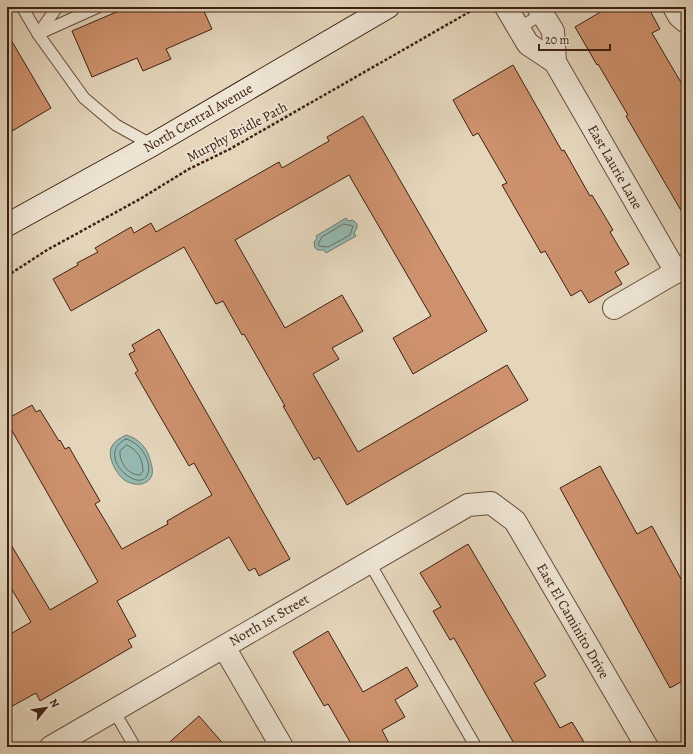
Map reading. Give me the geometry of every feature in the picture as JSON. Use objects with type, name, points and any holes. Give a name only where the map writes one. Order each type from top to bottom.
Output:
[{"type":"street","name":"North Central Avenue","points":[[8,223],[152,145],[388,7]]},
{"type":"street","name":"East Laurie Lane","points":[[506,7],[528,44],[555,62],[681,269],[614,308]]},
{"type":"street","points":[[674,7],[679,16],[686,22]]},
{"type":"street","name":"East Laurie Lane","points":[[540,11],[553,31],[555,62]]},
{"type":"street","name":"North 1st Street","points":[[51,747],[468,506],[491,503]]},
{"type":"street","name":"East El Caminito Drive","points":[[491,503],[515,521],[647,747]]},
{"type":"street","points":[[224,647],[282,747]]},
{"type":"lane","points":[[22,7],[38,34],[84,98],[116,125],[152,145]]},
{"type":"lane","points":[[38,34],[57,7]]},
{"type":"lane","points":[[38,34],[98,7]]},
{"type":"lane","name":"East Laurie Lane","points":[[519,28],[540,11]]},
{"type":"lane","points":[[370,562],[476,747]]},
{"type":"lane","points":[[114,711],[135,747]]},
{"type":"path","name":"Murphy Bridle Path","points":[[7,276],[46,250],[140,199],[189,169],[230,149],[478,7]]},
{"type":"water","points":[[346,218],[348,221],[353,220],[357,224],[357,228],[354,233],[356,236],[326,253],[324,250],[318,250],[315,248],[314,242],[317,238],[316,236]]},
{"type":"water","points":[[126,435],[143,445],[150,458],[152,475],[148,481],[144,483],[133,484],[126,481],[119,475],[111,460],[110,455],[112,446]]},
{"type":"building","points":[[128,7],[202,7],[212,29],[166,49],[171,59],[143,71],[137,58],[92,77],[72,31]]},
{"type":"building","points":[[609,7],[648,7],[660,29],[652,33],[686,91],[686,219],[626,116],[628,115],[575,27]]},
{"type":"building","points":[[7,33],[51,108],[7,134]]},
{"type":"building","points":[[513,65],[562,151],[564,150],[590,196],[592,195],[613,230],[610,232],[629,264],[615,272],[622,284],[589,303],[581,290],[571,296],[545,251],[541,253],[502,185],[507,183],[478,133],[473,136],[453,100]]},
{"type":"building","points":[[363,116],[487,331],[413,374],[393,338],[431,316],[349,175],[235,240],[285,328],[342,295],[363,331],[332,348],[339,359],[313,374],[358,452],[507,365],[528,400],[347,505],[319,457],[314,460],[244,334],[242,335],[223,301],[216,304],[184,247],[71,311],[53,279],[78,265],[77,263],[98,252],[95,248],[131,227],[134,233],[151,223],[156,232],[279,162],[282,168],[329,141],[327,137]]},
{"type":"building","points":[[159,329],[290,559],[259,576],[255,568],[249,571],[229,537],[117,601],[136,636],[128,640],[132,647],[40,701],[36,693],[7,709],[7,636],[31,622],[7,581],[7,538],[50,610],[98,582],[7,422],[7,419],[32,405],[36,412],[40,410],[65,449],[69,447],[100,501],[95,504],[122,549],[168,524],[167,521],[212,495],[194,463],[189,466],[135,373],[138,371],[129,354],[135,351],[132,345]]},
{"type":"building","points":[[600,466],[637,534],[652,526],[686,588],[686,679],[670,688],[560,488]]},
{"type":"building","points":[[468,544],[546,676],[534,683],[560,728],[572,722],[587,747],[516,747],[454,638],[450,640],[433,611],[441,607],[420,573]]},
{"type":"building","points":[[328,631],[363,692],[407,667],[418,686],[395,700],[405,717],[382,730],[391,747],[353,747],[328,704],[324,706],[293,652]]},
{"type":"building","points":[[199,716],[226,747],[164,747]]}]
